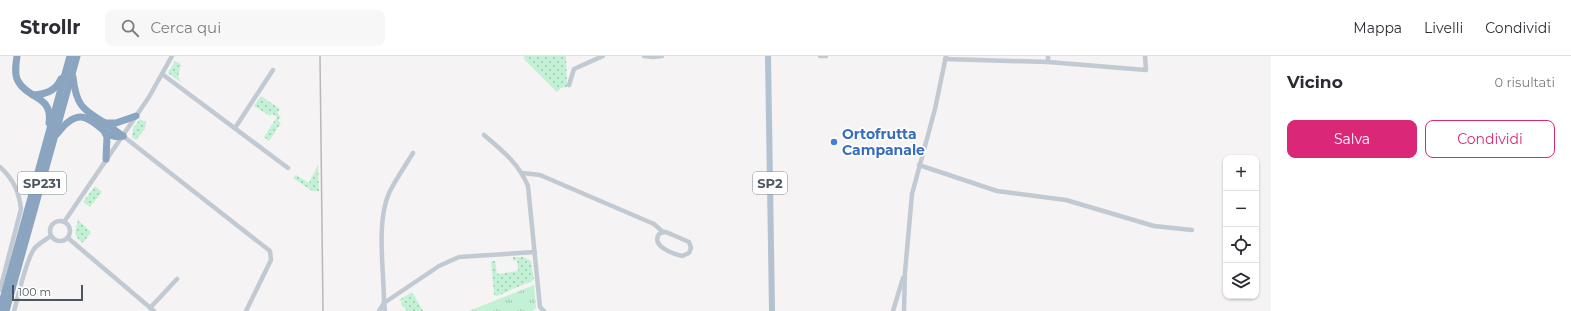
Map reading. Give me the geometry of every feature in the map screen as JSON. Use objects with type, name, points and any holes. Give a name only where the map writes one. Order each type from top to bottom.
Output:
[{"type":"highway","points":[[17,56],[17,80],[23,88],[44,102],[48,109],[49,118],[46,145]]},
{"type":"highway","name":"SP231","points":[[0,310],[70,56]]},
{"type":"highway","name":"SP231","points":[[6,311],[77,56]]},
{"type":"highway","points":[[32,94],[46,94],[53,90],[58,84],[67,66]]},
{"type":"highway","points":[[73,72],[74,87],[82,106],[104,127],[107,142],[106,159]]},
{"type":"highway","points":[[104,127],[136,116]]},
{"type":"highway","points":[[54,138],[64,125],[72,119],[78,118],[87,118],[123,136]]},
{"type":"main road","name":"SP2","points":[[768,56],[772,311]]},
{"type":"street","points":[[64,222],[123,136],[172,56]]},
{"type":"street","points":[[569,85],[574,69],[603,56]]},
{"type":"street","points":[[644,56],[652,58],[662,56]]},
{"type":"street","points":[[820,56],[826,56]]},
{"type":"street","points":[[1048,56],[1048,62]]},
{"type":"street","points":[[904,311],[905,272],[912,194],[935,109],[946,58],[1048,62],[1146,70],[1145,56]]},
{"type":"street","points":[[235,128],[273,70]]},
{"type":"street","points":[[162,74],[288,168]]},
{"type":"street","points":[[484,135],[506,153],[523,173],[528,186],[540,307],[544,311]]},
{"type":"street","points":[[123,136],[270,251],[271,260],[246,311]]},
{"type":"street","points":[[385,311],[382,238],[383,215],[390,193],[413,153]]},
{"type":"street","points":[[919,165],[997,191],[1066,200],[1154,226],[1192,230]]},
{"type":"street","points":[[0,167],[14,182],[20,200],[21,209],[0,290]]},
{"type":"street","points":[[523,173],[540,175],[654,224],[664,232],[669,232],[687,240],[691,248],[689,253],[682,256],[661,246],[657,240],[659,234],[664,232]]},
{"type":"street","points":[[51,236],[52,226],[58,222],[64,222],[70,229],[68,238]]},
{"type":"street","points":[[51,236],[59,241],[68,238]]},
{"type":"street","points":[[14,311],[28,260],[33,250],[40,242],[51,236]]},
{"type":"street","points":[[68,238],[152,310],[177,279]]},
{"type":"street","points":[[379,311],[384,303],[439,266],[459,257],[535,252]]},
{"type":"street","points":[[893,311],[905,272]]},
{"type":"green space","points":[[524,56],[566,56],[567,87],[561,88],[557,92],[524,59]]},
{"type":"green space","points":[[175,61],[181,64],[178,77],[182,83],[168,73]]},
{"type":"green space","points":[[261,96],[280,109],[277,113],[281,117],[278,121],[281,123],[269,141],[264,137],[277,117],[272,114],[270,116],[254,106]]},
{"type":"green space","points":[[140,119],[146,122],[145,129],[136,140],[132,137],[133,128]]},
{"type":"green space","points":[[318,165],[319,191],[312,191],[293,178],[296,175],[309,183]]},
{"type":"green space","points":[[95,186],[102,192],[90,207],[83,202]]},
{"type":"green space","points":[[78,220],[91,232],[83,243],[78,239],[75,233]]},
{"type":"green space","points":[[513,257],[523,257],[531,261],[534,280],[497,296],[494,295],[491,261],[495,261],[497,274],[518,271],[517,260],[513,261]]},
{"type":"green space","points":[[534,285],[536,308],[532,311],[469,311]]},
{"type":"green space","points":[[412,292],[423,311],[407,311],[401,304],[402,302],[399,300]]},
{"type":"railway","points":[[320,56],[323,311]]},
{"type":"place","name":"Ortofrutta Campanale","points":[[834,142]]}]
